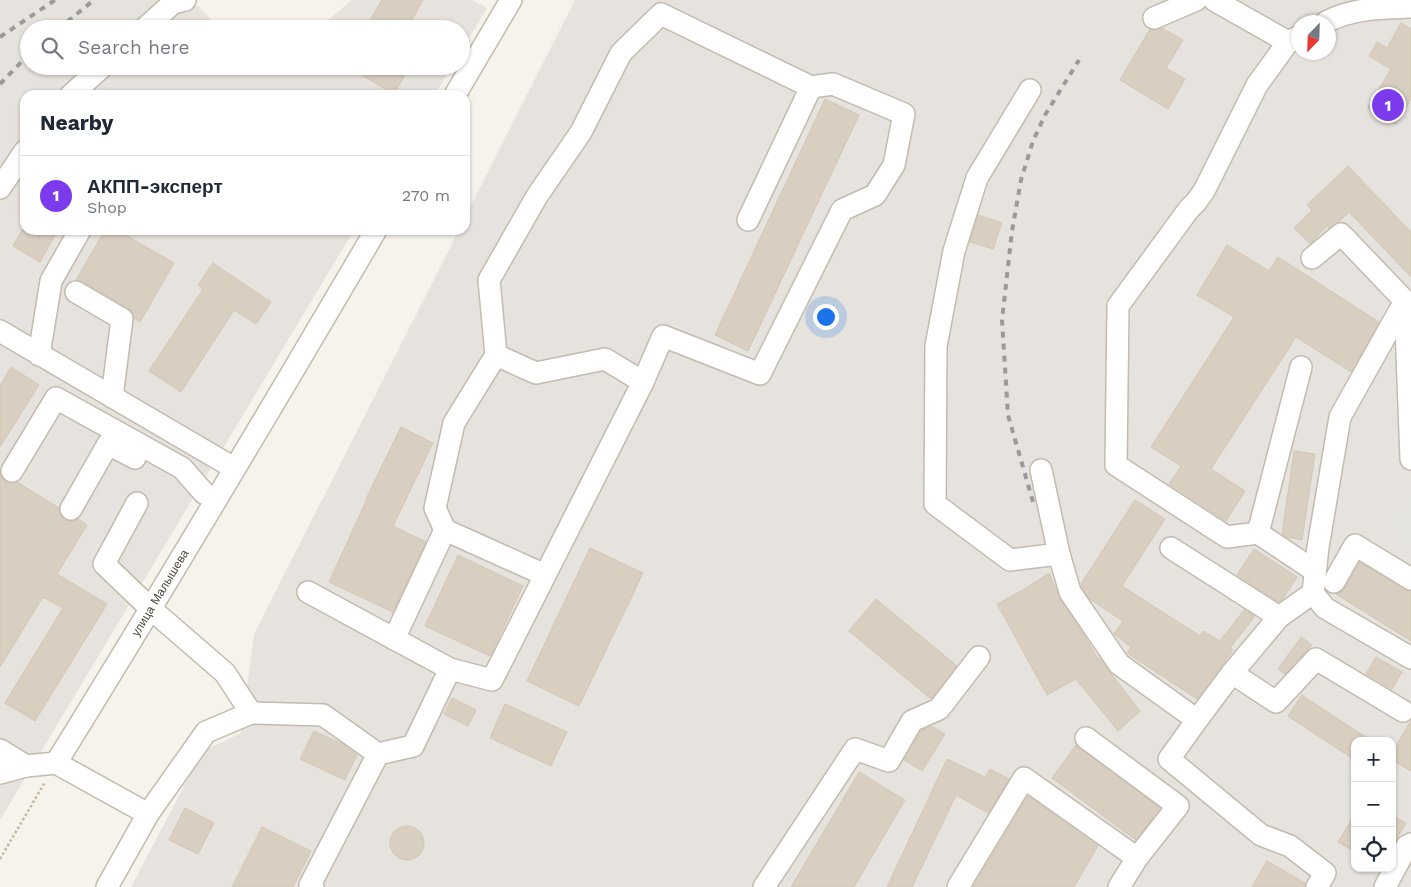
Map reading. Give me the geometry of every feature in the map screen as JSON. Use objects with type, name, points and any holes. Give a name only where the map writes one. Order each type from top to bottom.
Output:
[{"type":"street","points":[[154,20],[173,3],[185,0]]},
{"type":"street","points":[[470,71],[511,0]]},
{"type":"street","points":[[1154,18],[1196,0]]},
{"type":"street","points":[[1214,0],[1291,38]]},
{"type":"street","points":[[1336,17],[1367,4],[1411,8]]},
{"type":"street","points":[[308,592],[450,669],[492,680],[643,382],[663,336],[760,374],[842,210],[875,195],[894,165],[904,114],[833,84],[811,87],[661,14],[622,54],[581,132],[537,196],[489,280],[496,355],[454,423],[435,508],[445,530],[545,575]]},
{"type":"street","points":[[1291,42],[1257,85],[1204,190],[1118,306],[1116,465],[1227,537],[1258,533],[1315,571]]},
{"type":"street","points":[[77,90],[93,75]]},
{"type":"street","points":[[459,90],[468,75]]},
{"type":"street","points":[[748,220],[811,87]]},
{"type":"street","points":[[1030,90],[977,178],[954,251],[936,346],[935,504],[1010,560],[1059,554]]},
{"type":"street","points":[[0,188],[20,158]]},
{"type":"street","points":[[1312,258],[1341,234],[1408,304],[1411,458]]},
{"type":"street","points":[[39,355],[51,281],[77,235]]},
{"type":"street","name":"улица Малышева","points":[[56,763],[152,609],[209,496],[234,468],[373,235]]},
{"type":"street","points":[[76,292],[122,319],[112,397]]},
{"type":"street","points":[[1408,304],[1340,417],[1313,593],[1325,608],[1411,658]]},
{"type":"street","points":[[0,331],[234,468]]},
{"type":"street","points":[[496,355],[536,373],[604,359],[643,382]]},
{"type":"street","points":[[1258,533],[1301,367]]},
{"type":"street","points":[[12,471],[56,398],[182,468],[209,496]]},
{"type":"street","points":[[71,509],[108,444],[209,496]]},
{"type":"street","points":[[1041,470],[1059,554],[1070,592],[1118,664],[1197,720]]},
{"type":"street","points":[[137,503],[104,564],[225,673],[251,713]]},
{"type":"street","points":[[394,639],[445,530]]},
{"type":"street","points":[[1334,582],[1355,546],[1411,579]]},
{"type":"street","points":[[1171,548],[1279,617]]},
{"type":"street","points":[[1313,593],[1279,617],[1232,673],[1169,759],[1261,835],[1290,846],[1325,873],[1317,887]]},
{"type":"street","points":[[764,887],[855,750],[889,761],[912,721],[939,709],[979,657]]},
{"type":"street","points":[[1232,673],[1276,702],[1316,658],[1403,711]]},
{"type":"street","points":[[107,887],[148,814],[206,732],[251,713],[324,716],[378,754],[413,746],[450,669]]},
{"type":"street","points":[[1086,738],[1178,806],[1137,858],[1119,887]]},
{"type":"street","points":[[0,750],[26,766]]},
{"type":"street","points":[[313,887],[310,886],[378,754]]},
{"type":"street","points":[[0,773],[26,766],[56,763],[148,814]]},
{"type":"street","points":[[958,887],[1024,778],[1137,858]]},
{"type":"street","points":[[1385,887],[1407,846],[1411,844]]},
{"type":"path","points":[[0,859],[56,763]]},
{"type":"shaded area","points":[[0,0],[192,0],[211,20],[20,20],[20,75],[447,75],[438,90],[20,90],[20,235],[351,235],[0,820]]},
{"type":"shaded area","points":[[352,0],[472,0],[487,8],[470,36],[470,20],[329,20]]},
{"type":"shaded area","points":[[575,0],[1411,0],[1411,887],[131,887],[202,752],[241,733],[254,634],[456,235],[470,235],[470,207]]},
{"type":"shaded area","points":[[1411,496],[1411,548],[1385,523]]},
{"type":"building","points":[[382,0],[423,0],[412,20],[370,20]]},
{"type":"building","points":[[1401,23],[1411,29],[1411,99],[1396,124],[1368,108],[1391,69],[1369,56],[1377,42],[1387,48]]},
{"type":"building","points":[[1162,28],[1183,40],[1166,68],[1185,79],[1168,109],[1120,80],[1150,29]]},
{"type":"building","points":[[361,75],[405,75],[396,90],[387,90]]},
{"type":"building","points":[[825,99],[859,115],[748,351],[715,335]]},
{"type":"building","points":[[1348,166],[1411,232],[1411,277],[1349,212],[1339,222],[1329,228],[1327,226],[1310,244],[1294,228],[1312,210],[1307,205]]},
{"type":"building","points":[[978,215],[1002,223],[993,249],[970,242]]},
{"type":"building","points":[[20,234],[55,235],[40,262],[13,246]]},
{"type":"building","points":[[102,235],[126,235],[174,263],[140,322],[134,318],[133,313],[128,308],[82,281],[76,280]]},
{"type":"building","points":[[1227,245],[1269,271],[1278,257],[1379,322],[1351,372],[1296,337],[1211,469],[1245,491],[1226,521],[1169,484],[1181,466],[1151,447],[1234,317],[1197,295]]},
{"type":"building","points":[[213,263],[271,302],[256,324],[234,310],[181,392],[149,371],[203,289],[198,285]]},
{"type":"building","points":[[11,367],[39,385],[0,447],[0,386]]},
{"type":"building","points":[[401,427],[433,443],[393,526],[426,542],[393,612],[329,582]]},
{"type":"building","points":[[1294,451],[1315,454],[1302,540],[1282,534]]},
{"type":"building","points":[[0,473],[6,482],[17,482],[59,508],[60,515],[64,520],[72,521],[78,519],[87,525],[57,574],[107,604],[35,721],[5,703],[63,608],[43,597],[0,667]]},
{"type":"building","points":[[1135,500],[1165,519],[1122,586],[1200,636],[1203,631],[1220,641],[1244,610],[1255,616],[1230,648],[1233,650],[1197,699],[1127,653],[1131,647],[1114,634],[1123,621],[1091,600],[1081,587],[1081,584]]},
{"type":"building","points":[[590,548],[643,573],[579,706],[527,681]]},
{"type":"building","points":[[1254,549],[1297,577],[1279,602],[1237,575]]},
{"type":"building","points":[[458,555],[523,586],[490,656],[425,626]]},
{"type":"building","points":[[1360,562],[1405,590],[1411,591],[1411,641],[1336,594],[1345,588]]},
{"type":"building","points":[[1049,573],[1060,599],[1098,659],[1140,711],[1118,731],[1076,679],[1047,695],[997,604]]},
{"type":"building","points":[[876,599],[957,666],[931,699],[849,631]]},
{"type":"building","points":[[1301,637],[1312,645],[1285,674],[1278,669]]},
{"type":"building","points":[[1376,657],[1402,672],[1392,689],[1366,674]]},
{"type":"building","points":[[1302,695],[1366,737],[1351,737],[1351,757],[1288,716]]},
{"type":"building","points":[[452,698],[476,710],[468,726],[444,714]]},
{"type":"building","points":[[505,704],[567,732],[551,766],[490,738]]},
{"type":"building","points":[[1411,721],[1411,771],[1396,762],[1396,745]]},
{"type":"building","points":[[931,726],[945,734],[922,771],[904,760],[921,731]]},
{"type":"building","points":[[314,731],[342,744],[357,755],[345,780],[300,759]]},
{"type":"building","points":[[1076,745],[1160,808],[1136,840],[1052,778]]},
{"type":"building","points":[[947,759],[985,777],[990,769],[1009,779],[988,813],[956,795],[912,887],[887,887]]},
{"type":"building","points":[[859,772],[905,800],[854,887],[791,887]]},
{"type":"building","points":[[1028,796],[1098,846],[1074,887],[973,887]]},
{"type":"building","points":[[185,808],[214,823],[198,854],[169,840]]},
{"type":"building","points":[[1396,817],[1406,823],[1396,839]]},
{"type":"building","points":[[1351,821],[1351,850],[1338,842]]},
{"type":"building","points":[[407,826],[419,831],[424,843],[419,855],[407,860],[395,855],[390,843],[395,831]]},
{"type":"building","points":[[262,827],[311,851],[293,887],[232,887]]},
{"type":"building","points":[[1267,861],[1305,883],[1305,887],[1252,887]]},
{"type":"railway","points":[[25,20],[55,0]]},
{"type":"railway","points":[[69,20],[94,0]]},
{"type":"railway","points":[[0,37],[20,24]]},
{"type":"railway","points":[[1033,502],[1008,415],[1002,320],[1012,231],[1021,180],[1033,141],[1045,115],[1079,60]]},
{"type":"railway","points":[[0,84],[20,63]]},
{"type":"place","name":"АКПП-эксперт","points":[[1388,105]]}]
